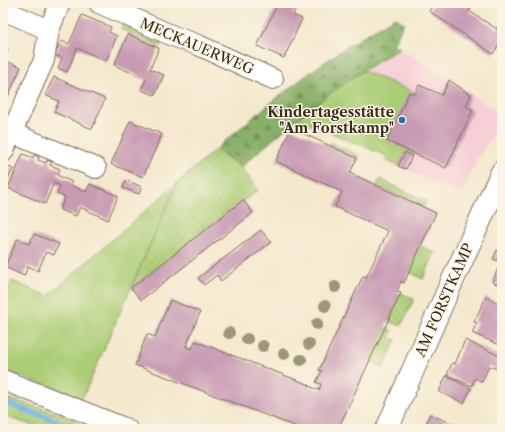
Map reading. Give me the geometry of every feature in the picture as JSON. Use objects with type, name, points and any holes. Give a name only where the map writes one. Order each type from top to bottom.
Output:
[{"type":"street","points":[[3,152],[44,60],[49,30],[60,3]]},
{"type":"street","name":"MECKAUERWEG","points":[[99,3],[273,79]]},
{"type":"street","points":[[3,10],[49,30]]},
{"type":"street","points":[[12,133],[96,168]]},
{"type":"street","name":"AM FORSTKAMP","points":[[387,429],[502,172]]},
{"type":"street","points":[[3,380],[128,429]]},
{"type":"shaded area","name":"Kindertagesstätte \"Am Forstkamp\"","points":[[400,48],[502,115],[502,122],[476,160],[461,195],[386,160],[387,156],[297,119],[335,90]]},
{"type":"green space","points":[[395,17],[404,23],[393,44],[400,48],[358,74],[318,103],[241,167],[216,149],[302,78],[324,62]]},
{"type":"green space","points":[[123,23],[163,40],[160,46],[121,29]]},
{"type":"green space","points":[[363,71],[416,93],[414,153],[412,156],[405,152],[398,166],[386,160],[387,156],[297,119]]},
{"type":"green space","points":[[331,143],[360,156],[358,161],[356,160],[357,158],[330,146]]},
{"type":"green space","points":[[216,149],[241,167],[258,190],[131,288],[177,183]]},
{"type":"green space","points":[[380,179],[426,201],[424,207],[377,186]]},
{"type":"green space","points":[[177,183],[82,399],[3,370],[3,300],[12,281],[48,296]]},
{"type":"green space","points":[[420,246],[435,253],[423,279],[409,272]]},
{"type":"green space","points":[[401,293],[414,299],[401,326],[388,321]]},
{"type":"green space","points":[[385,327],[392,331],[389,337],[396,340],[383,368],[369,361]]},
{"type":"green space","points":[[3,397],[63,415],[74,420],[81,429],[44,429],[3,416]]},
{"type":"building","points":[[278,3],[309,3],[305,10],[297,6],[293,15],[302,19],[284,58],[257,46]]},
{"type":"building","points":[[434,3],[474,3],[469,11],[497,29],[502,22],[502,40],[493,54],[429,11]]},
{"type":"building","points":[[82,15],[111,27],[109,32],[117,36],[106,61],[77,48],[67,72],[58,68],[62,58],[55,55],[61,41],[69,44]]},
{"type":"building","points":[[128,34],[159,48],[150,69],[164,75],[155,95],[141,90],[146,79],[114,65]]},
{"type":"building","points":[[3,47],[8,49],[5,57],[3,56]]},
{"type":"building","points":[[3,60],[21,67],[3,108]]},
{"type":"building","points":[[54,77],[105,99],[92,129],[54,112],[59,101],[45,95]]},
{"type":"building","points":[[449,80],[471,95],[466,106],[473,110],[446,168],[387,141],[409,92],[415,94],[419,85],[442,95]]},
{"type":"building","points":[[130,121],[162,134],[143,177],[111,164]]},
{"type":"building","points":[[291,128],[357,158],[350,173],[436,213],[404,283],[401,281],[397,292],[401,293],[338,429],[302,429],[135,365],[147,334],[155,337],[170,300],[200,312],[186,347],[192,349],[195,341],[310,385],[309,386],[319,390],[321,384],[316,382],[322,371],[319,370],[363,276],[366,278],[388,231],[335,207],[342,192],[276,161]]},
{"type":"building","points":[[405,152],[412,156],[406,169],[398,166]]},
{"type":"building","points":[[23,154],[33,158],[34,155],[39,157],[38,160],[46,163],[47,160],[52,162],[50,165],[60,169],[57,175],[72,182],[71,185],[86,192],[90,184],[118,196],[108,220],[80,207],[76,216],[60,210],[65,197],[57,194],[60,186],[54,183],[45,204],[8,188]]},
{"type":"building","points":[[5,165],[13,169],[5,185],[3,184],[3,169]]},
{"type":"building","points":[[126,180],[142,187],[139,194],[123,188]]},
{"type":"building","points":[[243,200],[253,213],[141,300],[131,288]]},
{"type":"building","points":[[261,230],[271,242],[221,281],[217,275],[204,285],[198,278]]},
{"type":"building","points":[[34,234],[59,244],[54,255],[46,252],[38,271],[28,266],[24,276],[5,267],[17,239],[29,244]]},
{"type":"building","points":[[497,250],[502,253],[502,286],[492,282],[501,262],[493,259]]},
{"type":"building","points":[[486,297],[502,305],[502,346],[472,333],[477,323],[474,322]]},
{"type":"building","points":[[465,340],[502,357],[502,371],[489,366],[482,382],[475,378],[472,386],[447,375],[452,363],[455,364]]},
{"type":"building","points":[[446,376],[471,388],[464,403],[439,392]]},
{"type":"building","points":[[430,414],[434,416],[465,429],[424,429]]},
{"type":"waterway","points":[[3,402],[70,426]]},
{"type":"place","name":"Kindertagesstätte \"Am Forstkamp\"","points":[[402,120]]}]
